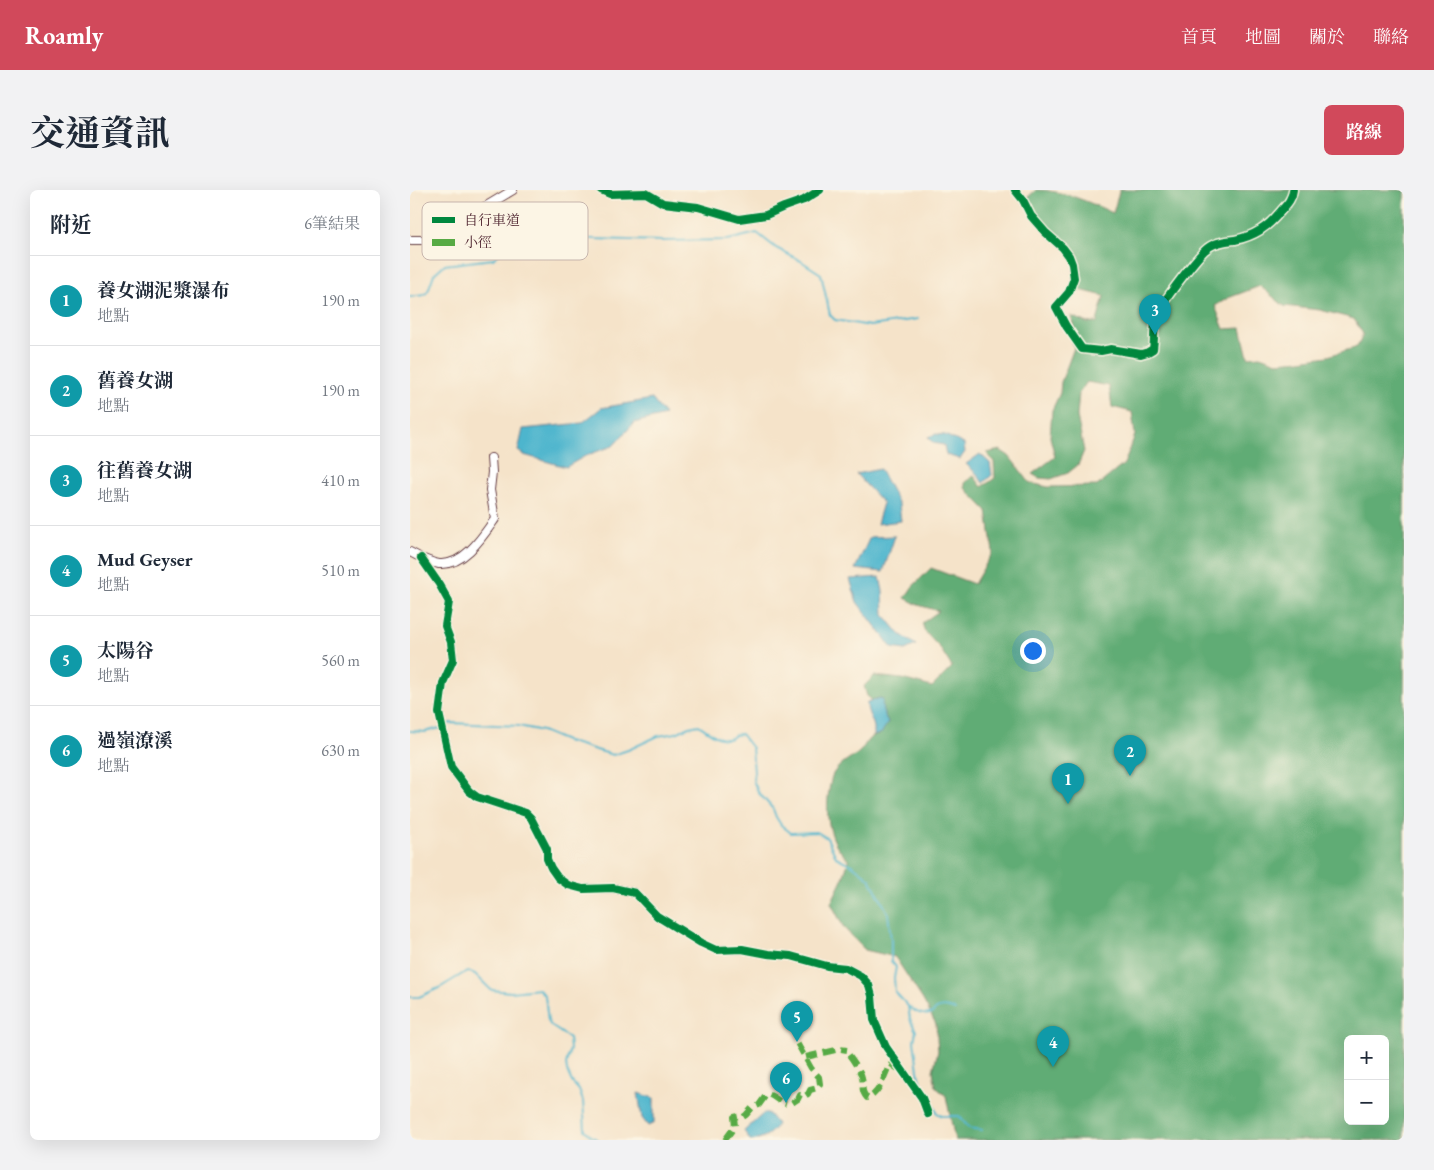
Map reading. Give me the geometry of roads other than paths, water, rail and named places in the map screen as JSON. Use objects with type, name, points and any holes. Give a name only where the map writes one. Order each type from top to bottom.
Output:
[{"type":"street","points":[[493,202],[513,190]]},
{"type":"street","points":[[601,190],[610,194],[646,193],[663,202],[705,208],[739,219],[766,215],[804,200],[820,190]]},
{"type":"street","points":[[1015,190],[1023,200],[1031,216],[1069,256],[1074,278],[1069,292],[1056,307],[1082,349],[1101,351],[1110,349],[1141,354],[1153,349],[1156,316],[1159,310],[1202,253],[1211,245],[1249,236],[1264,228],[1291,199],[1293,190]]},
{"type":"street","points":[[410,552],[440,564],[453,562],[472,549],[495,519],[490,490],[491,458]]},
{"type":"street","points":[[421,558],[440,584],[449,602],[445,626],[451,642],[452,660],[443,683],[439,713],[451,767],[469,790],[477,798],[526,813],[531,818],[547,849],[547,859],[551,868],[558,878],[568,885],[583,889],[614,888],[635,893],[657,916],[716,950],[742,949],[791,956],[827,966],[846,968],[861,976],[869,985],[874,1020],[886,1047],[922,1098],[928,1114]]},
{"type":"water","points":[[652,399],[665,415],[634,423],[613,446],[587,455],[566,467],[524,455],[518,451],[523,429],[582,423],[601,408]]},
{"type":"water","points":[[936,434],[945,435],[964,444],[965,452],[960,459],[946,455],[944,445],[933,443],[928,437]]},
{"type":"water","points":[[980,454],[990,463],[992,475],[983,483],[977,474],[966,464]]},
{"type":"water","points":[[880,469],[899,504],[901,521],[877,524],[883,503],[856,474]]},
{"type":"water","points":[[895,536],[883,572],[855,569],[870,537]]},
{"type":"water","points":[[880,577],[883,591],[884,615],[900,634],[916,645],[905,650],[892,648],[857,602],[850,579]]},
{"type":"water","points":[[880,698],[883,699],[884,714],[888,722],[882,733],[874,736],[874,727],[868,712],[867,702]]},
{"type":"water","points":[[638,1093],[654,1098],[654,1123],[648,1126],[642,1118]]},
{"type":"water","points":[[764,1113],[769,1114],[777,1124],[775,1128],[766,1136],[750,1140],[744,1131]]},
{"type":"waterway","points":[[588,239],[662,241],[728,240],[757,233],[776,248],[821,274],[830,315],[835,320],[870,326],[918,319]]},
{"type":"waterway","points":[[410,297],[424,295],[428,291],[434,274],[444,265],[485,260]]},
{"type":"waterway","points":[[444,726],[451,723],[519,726],[542,731],[566,741],[613,755],[658,736],[676,733],[699,725],[722,739],[741,734],[752,748],[753,780],[758,792],[773,809],[781,825],[791,833],[817,832],[827,838],[836,857],[852,865],[870,879],[888,913],[891,961],[896,967],[894,978],[895,992],[908,1006],[910,1019],[916,1031],[914,1041],[919,1078],[937,1113],[942,1116],[959,1116],[969,1128],[982,1130]]},
{"type":"waterway","points":[[410,731],[425,732],[440,728]]},
{"type":"waterway","points":[[410,997],[419,997],[441,987],[464,973],[470,972],[475,974],[491,990],[511,992],[539,989],[545,996],[548,1021],[551,1026],[569,1038],[570,1049],[566,1064],[567,1071],[572,1082],[579,1090],[583,1101],[585,1130],[599,1140]]},
{"type":"waterway","points":[[909,1007],[923,1014],[932,1013],[941,1007],[955,1010]]},
{"type":"place","name":"往舊養女湖","points":[[1155,335]]},
{"type":"place","name":"舊養女湖","points":[[1130,776]]},
{"type":"place","name":"養女湖泥漿瀑布","points":[[1068,804]]},
{"type":"place","name":"太陽谷","points":[[797,1042]]},
{"type":"place","name":"Mud Geyser","points":[[1053,1067]]},
{"type":"place","name":"過嶺潦溪","points":[[786,1103]]}]
